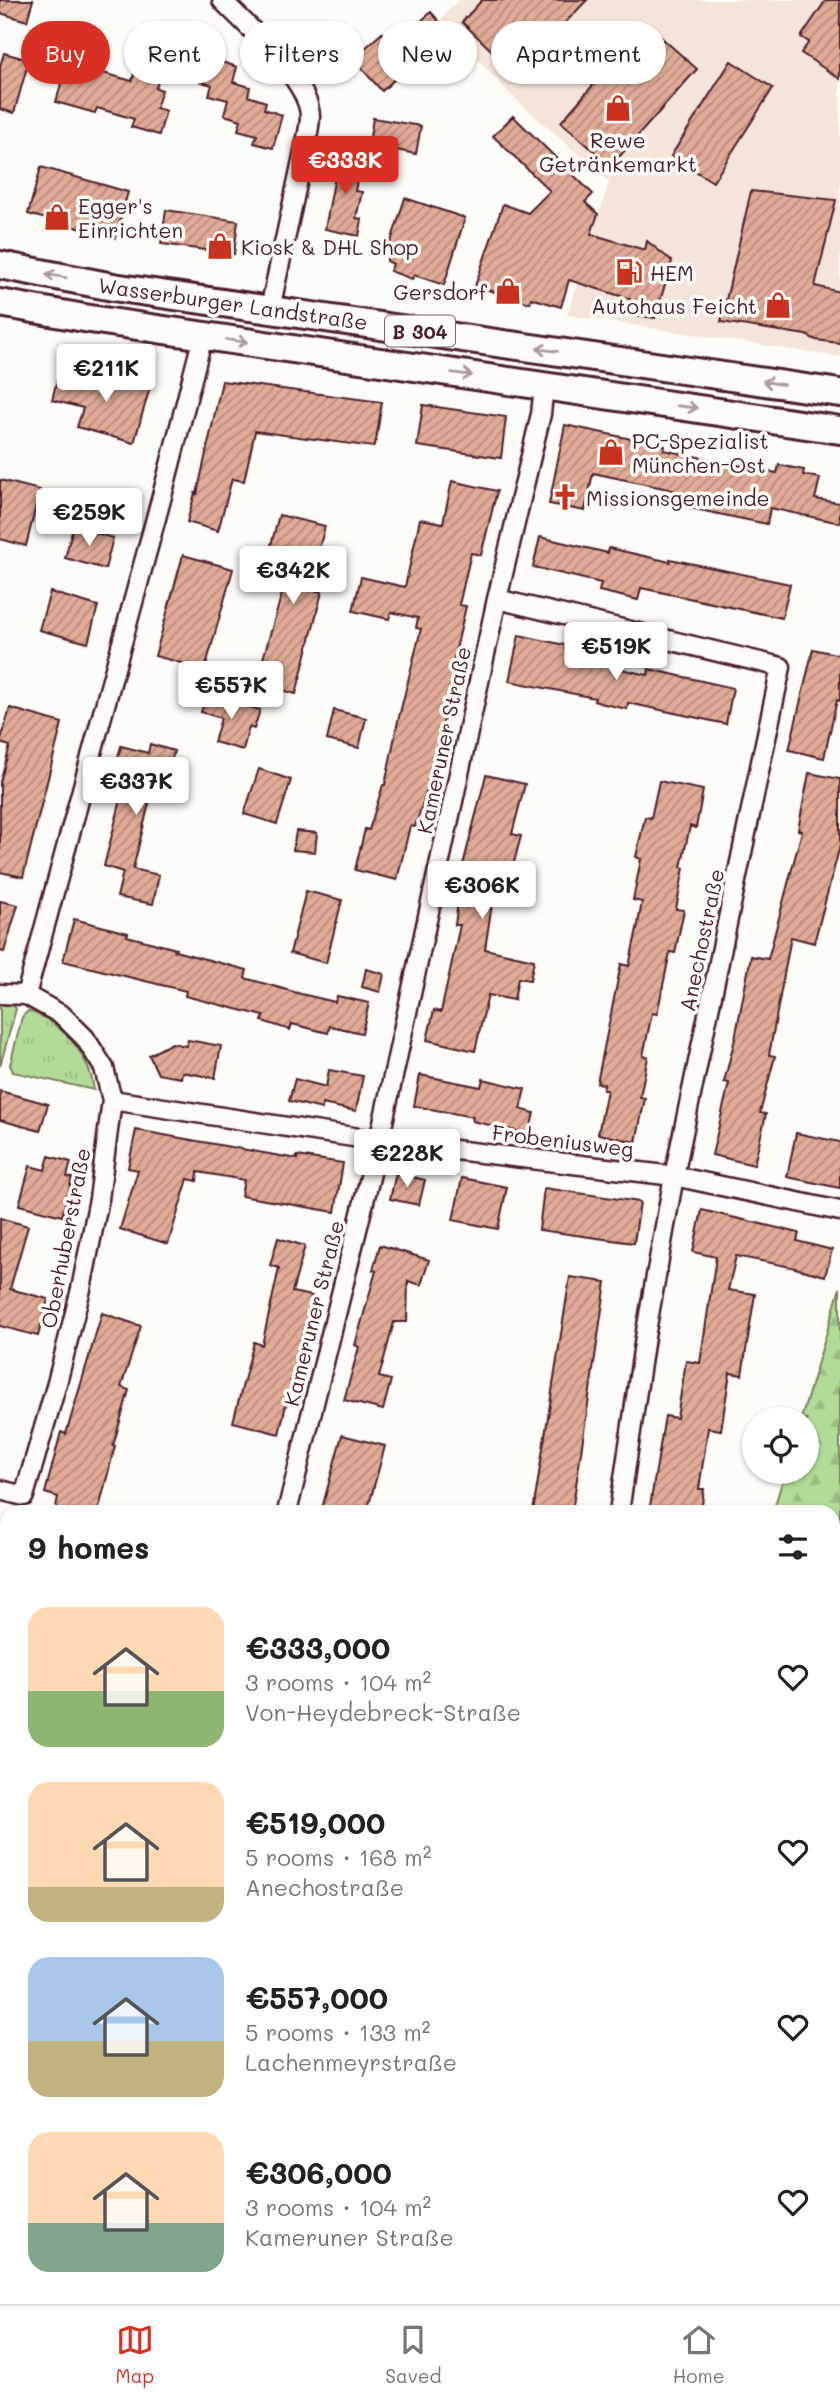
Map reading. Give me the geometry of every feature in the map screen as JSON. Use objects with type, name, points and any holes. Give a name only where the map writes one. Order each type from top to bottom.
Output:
[{"type":"main road","name":"Wasserburger Landstraße","points":[[0,265],[113,286],[840,393]]},
{"type":"main road","name":"Wasserburger Landstraße","points":[[0,303],[203,336],[840,429]]},
{"type":"street","points":[[222,0],[284,63],[300,87],[310,114],[270,309]]},
{"type":"street","points":[[0,994],[26,995],[203,336]]},
{"type":"street","name":"Kameruner Straße","points":[[289,1505],[379,1141],[497,599],[541,414],[544,386]]},
{"type":"street","name":"Anechostraße","points":[[497,599],[781,667],[674,1177],[645,1337],[620,1505]]},
{"type":"street","name":"Oberhuberstraße","points":[[0,1490],[24,1496],[57,1383],[81,1289],[99,1199],[112,1100],[104,1068],[85,1038],[62,1015],[26,995]]},
{"type":"street","name":"Frobeniusweg","points":[[112,1100],[379,1141],[674,1177],[840,1212]]},
{"type":"shaded area","points":[[459,0],[840,0],[840,357],[567,315],[609,182],[501,84],[666,84],[666,21],[491,21],[491,73],[477,58],[477,21],[441,19]]},
{"type":"green space","points":[[0,1004],[14,1006],[16,1009],[0,1066]]},
{"type":"green space","points":[[28,1011],[52,1022],[72,1041],[87,1065],[94,1090],[13,1072],[10,1065],[22,1017]]},
{"type":"green space","points":[[840,1288],[840,1505],[775,1505],[781,1484],[819,1484],[819,1407],[805,1407]]},
{"type":"building","points":[[0,0],[33,0],[27,21],[0,13]]},
{"type":"building","points":[[482,0],[587,0],[567,21],[491,21],[491,50],[477,36],[477,21],[463,21]]},
{"type":"building","points":[[826,0],[840,0],[840,79],[801,53],[809,42],[801,37]]},
{"type":"building","points":[[431,12],[439,21],[421,21]]},
{"type":"building","points":[[378,37],[378,84],[390,84],[382,91],[364,71],[364,49]]},
{"type":"building","points":[[666,42],[697,69],[611,166],[561,122],[594,84],[666,84]]},
{"type":"building","points":[[4,53],[21,58],[22,84],[14,113],[0,109],[0,66]]},
{"type":"building","points":[[731,61],[773,88],[713,182],[671,156]]},
{"type":"building","points":[[226,63],[237,67],[233,82],[250,87],[248,96],[266,102],[264,109],[282,115],[273,148],[254,143],[257,135],[238,130],[241,120],[224,115],[228,100],[209,95],[212,85],[208,84],[226,84]]},
{"type":"building","points":[[110,75],[124,79],[124,84],[157,84],[156,88],[162,90],[156,108],[166,111],[159,135],[131,127],[134,119],[97,108],[95,113],[56,102],[61,84],[110,84]]},
{"type":"building","points":[[513,116],[593,194],[585,202],[598,214],[591,234],[645,250],[647,241],[672,261],[655,318],[626,314],[630,299],[569,280],[561,307],[531,298],[530,303],[475,286],[503,204],[528,213],[550,191],[493,136]]},
{"type":"building","points":[[373,118],[421,126],[416,154],[396,150],[394,161],[367,157]]},
{"type":"building","points":[[331,153],[361,159],[355,191],[362,192],[356,218],[362,219],[359,236],[325,229],[336,171],[328,170]]},
{"type":"building","points":[[41,167],[128,192],[115,238],[28,214]]},
{"type":"building","points":[[751,191],[836,200],[815,286],[840,292],[840,343],[721,322]]},
{"type":"building","points":[[405,198],[465,218],[444,285],[414,275],[412,279],[390,271],[393,264],[387,261],[387,254]]},
{"type":"building","points":[[166,210],[238,221],[234,254],[161,244]]},
{"type":"building","points":[[93,371],[150,387],[134,443],[77,427],[83,408],[52,400],[58,376],[89,385]]},
{"type":"building","points":[[222,381],[382,402],[376,441],[373,447],[255,431],[244,481],[232,479],[218,531],[187,522],[195,493],[197,494]]},
{"type":"building","points":[[423,405],[506,417],[501,458],[417,446]]},
{"type":"building","points":[[565,425],[665,446],[664,450],[777,473],[779,465],[804,470],[803,475],[820,478],[815,499],[840,503],[840,523],[770,508],[767,524],[680,506],[682,492],[593,473],[585,511],[549,504]]},
{"type":"building","points":[[0,480],[40,490],[26,546],[0,539]]},
{"type":"building","points":[[452,481],[497,491],[481,555],[471,553],[459,605],[466,606],[452,667],[459,668],[449,708],[446,707],[434,768],[415,827],[410,826],[397,880],[355,870],[365,829],[369,830],[385,785],[421,629],[416,628],[418,618],[391,612],[389,619],[353,611],[361,577],[405,587],[420,519],[443,523]]},
{"type":"building","points":[[279,515],[325,526],[309,589],[322,592],[296,694],[256,683],[293,555],[270,549]]},
{"type":"building","points":[[73,527],[113,538],[105,569],[65,558]]},
{"type":"building","points":[[540,537],[608,553],[609,548],[790,584],[782,618],[641,588],[638,600],[599,591],[601,583],[533,567]]},
{"type":"building","points":[[183,555],[233,569],[205,669],[155,656]]},
{"type":"building","points":[[50,592],[98,606],[88,643],[39,630]]},
{"type":"building","points":[[519,635],[565,645],[565,649],[618,662],[616,668],[648,675],[649,669],[733,688],[726,724],[628,703],[627,709],[594,701],[595,698],[509,681]]},
{"type":"building","points":[[813,649],[840,655],[840,701],[837,700],[824,758],[789,750]]},
{"type":"building","points":[[207,694],[260,710],[254,729],[249,727],[243,750],[214,742],[221,718],[201,712]]},
{"type":"building","points":[[10,708],[62,723],[23,877],[0,872],[0,782],[10,746],[0,743]]},
{"type":"building","points":[[334,710],[366,718],[359,748],[327,740]]},
{"type":"building","points":[[150,744],[174,751],[163,794],[152,791],[133,869],[159,875],[153,904],[117,897],[123,872],[104,866],[125,784],[112,780],[121,746],[148,753]]},
{"type":"building","points":[[259,769],[291,780],[277,824],[244,814]]},
{"type":"building","points":[[809,773],[840,779],[840,846],[814,943],[791,937],[769,1055],[775,1056],[760,1113],[766,1114],[754,1165],[712,1155],[729,1083],[724,1082],[751,956],[768,959],[802,831],[798,830]]},
{"type":"building","points":[[486,775],[525,784],[512,834],[521,836],[509,881],[496,878],[485,949],[534,960],[530,980],[518,978],[514,1000],[488,995],[475,1051],[427,1040],[434,1010],[441,1012],[460,925],[455,925],[462,869]]},
{"type":"building","points":[[659,781],[703,790],[696,828],[690,826],[681,867],[684,868],[676,909],[684,910],[675,953],[670,952],[657,1014],[652,1013],[643,1056],[648,1057],[640,1097],[645,1098],[636,1142],[598,1134],[607,1090],[603,1090],[604,1084],[597,1083],[621,964],[629,966],[638,924],[642,902],[633,900],[641,859],[636,857],[645,817],[651,818]]},
{"type":"building","points":[[296,831],[317,833],[315,852],[293,850]]},
{"type":"building","points":[[306,891],[342,900],[326,963],[290,953]]},
{"type":"building","points":[[0,901],[18,905],[4,952],[0,951]]},
{"type":"building","points":[[74,919],[128,933],[127,936],[176,949],[175,951],[247,970],[245,978],[301,994],[335,1002],[337,996],[369,1003],[362,1033],[330,1026],[328,1033],[292,1024],[290,1030],[262,1021],[264,1016],[185,996],[186,991],[63,961]]},
{"type":"building","points":[[366,969],[384,974],[380,992],[362,987]]},
{"type":"building","points":[[188,1040],[221,1046],[215,1078],[182,1072],[181,1078],[158,1074],[149,1055],[172,1043],[186,1046]]},
{"type":"building","points":[[329,1070],[363,1076],[356,1111],[322,1104],[322,1109],[289,1101],[295,1079],[326,1087]]},
{"type":"building","points":[[420,1075],[481,1087],[483,1079],[525,1089],[520,1109],[534,1113],[529,1134],[472,1121],[473,1117],[414,1106]]},
{"type":"building","points":[[0,1091],[48,1104],[40,1131],[0,1120]]},
{"type":"building","points":[[136,1130],[297,1159],[297,1156],[343,1163],[335,1212],[241,1196],[244,1180],[198,1172],[197,1181],[188,1179],[168,1244],[120,1229],[138,1170],[128,1168]]},
{"type":"building","points":[[796,1133],[840,1142],[840,1188],[787,1177]]},
{"type":"building","points":[[49,1156],[71,1162],[67,1177],[72,1178],[62,1216],[19,1205],[30,1166],[45,1170]]},
{"type":"building","points":[[396,1173],[425,1180],[419,1205],[390,1199]]},
{"type":"building","points":[[462,1178],[507,1187],[498,1229],[453,1220]]},
{"type":"building","points":[[544,1188],[640,1202],[634,1243],[539,1230]]},
{"type":"building","points":[[702,1210],[799,1233],[797,1241],[832,1250],[825,1276],[736,1256],[728,1290],[755,1294],[742,1375],[730,1373],[721,1430],[708,1428],[699,1489],[704,1489],[702,1505],[650,1505],[665,1416],[677,1418],[686,1361],[700,1363],[716,1257],[693,1252]]},
{"type":"building","points":[[0,1218],[28,1226],[10,1289],[48,1299],[38,1336],[0,1326]]},
{"type":"building","points":[[278,1238],[305,1246],[292,1292],[312,1296],[279,1434],[233,1422],[254,1342],[262,1345],[279,1268],[270,1265]]},
{"type":"building","points":[[380,1245],[429,1260],[421,1285],[408,1281],[407,1322],[394,1322],[379,1377],[391,1380],[383,1410],[344,1400],[359,1347],[355,1345],[376,1271],[373,1270]]},
{"type":"building","points":[[570,1277],[606,1282],[573,1505],[534,1505]]},
{"type":"building","points":[[102,1313],[141,1326],[121,1387],[129,1390],[100,1505],[56,1505],[58,1497],[45,1493],[61,1432],[66,1434]]},
{"type":"building","points":[[342,1435],[385,1446],[369,1505],[323,1505]]},
{"type":"place","name":"Rewe Getränkemarkt","points":[[618,108]]},
{"type":"place","name":"Egger's Einrichten","points":[[57,217]]},
{"type":"place","name":"Kiosk & DHL Shop","points":[[220,246]]},
{"type":"place","name":"HEM","points":[[629,272]]},
{"type":"place","name":"Gersdorf","points":[[508,291]]},
{"type":"place","name":"Autohaus Feicht","points":[[778,305]]},
{"type":"place","name":"PC-Spezialist München-Ost","points":[[611,452]]},
{"type":"place","name":"Missionsgemeinde","points":[[565,497]]}]
